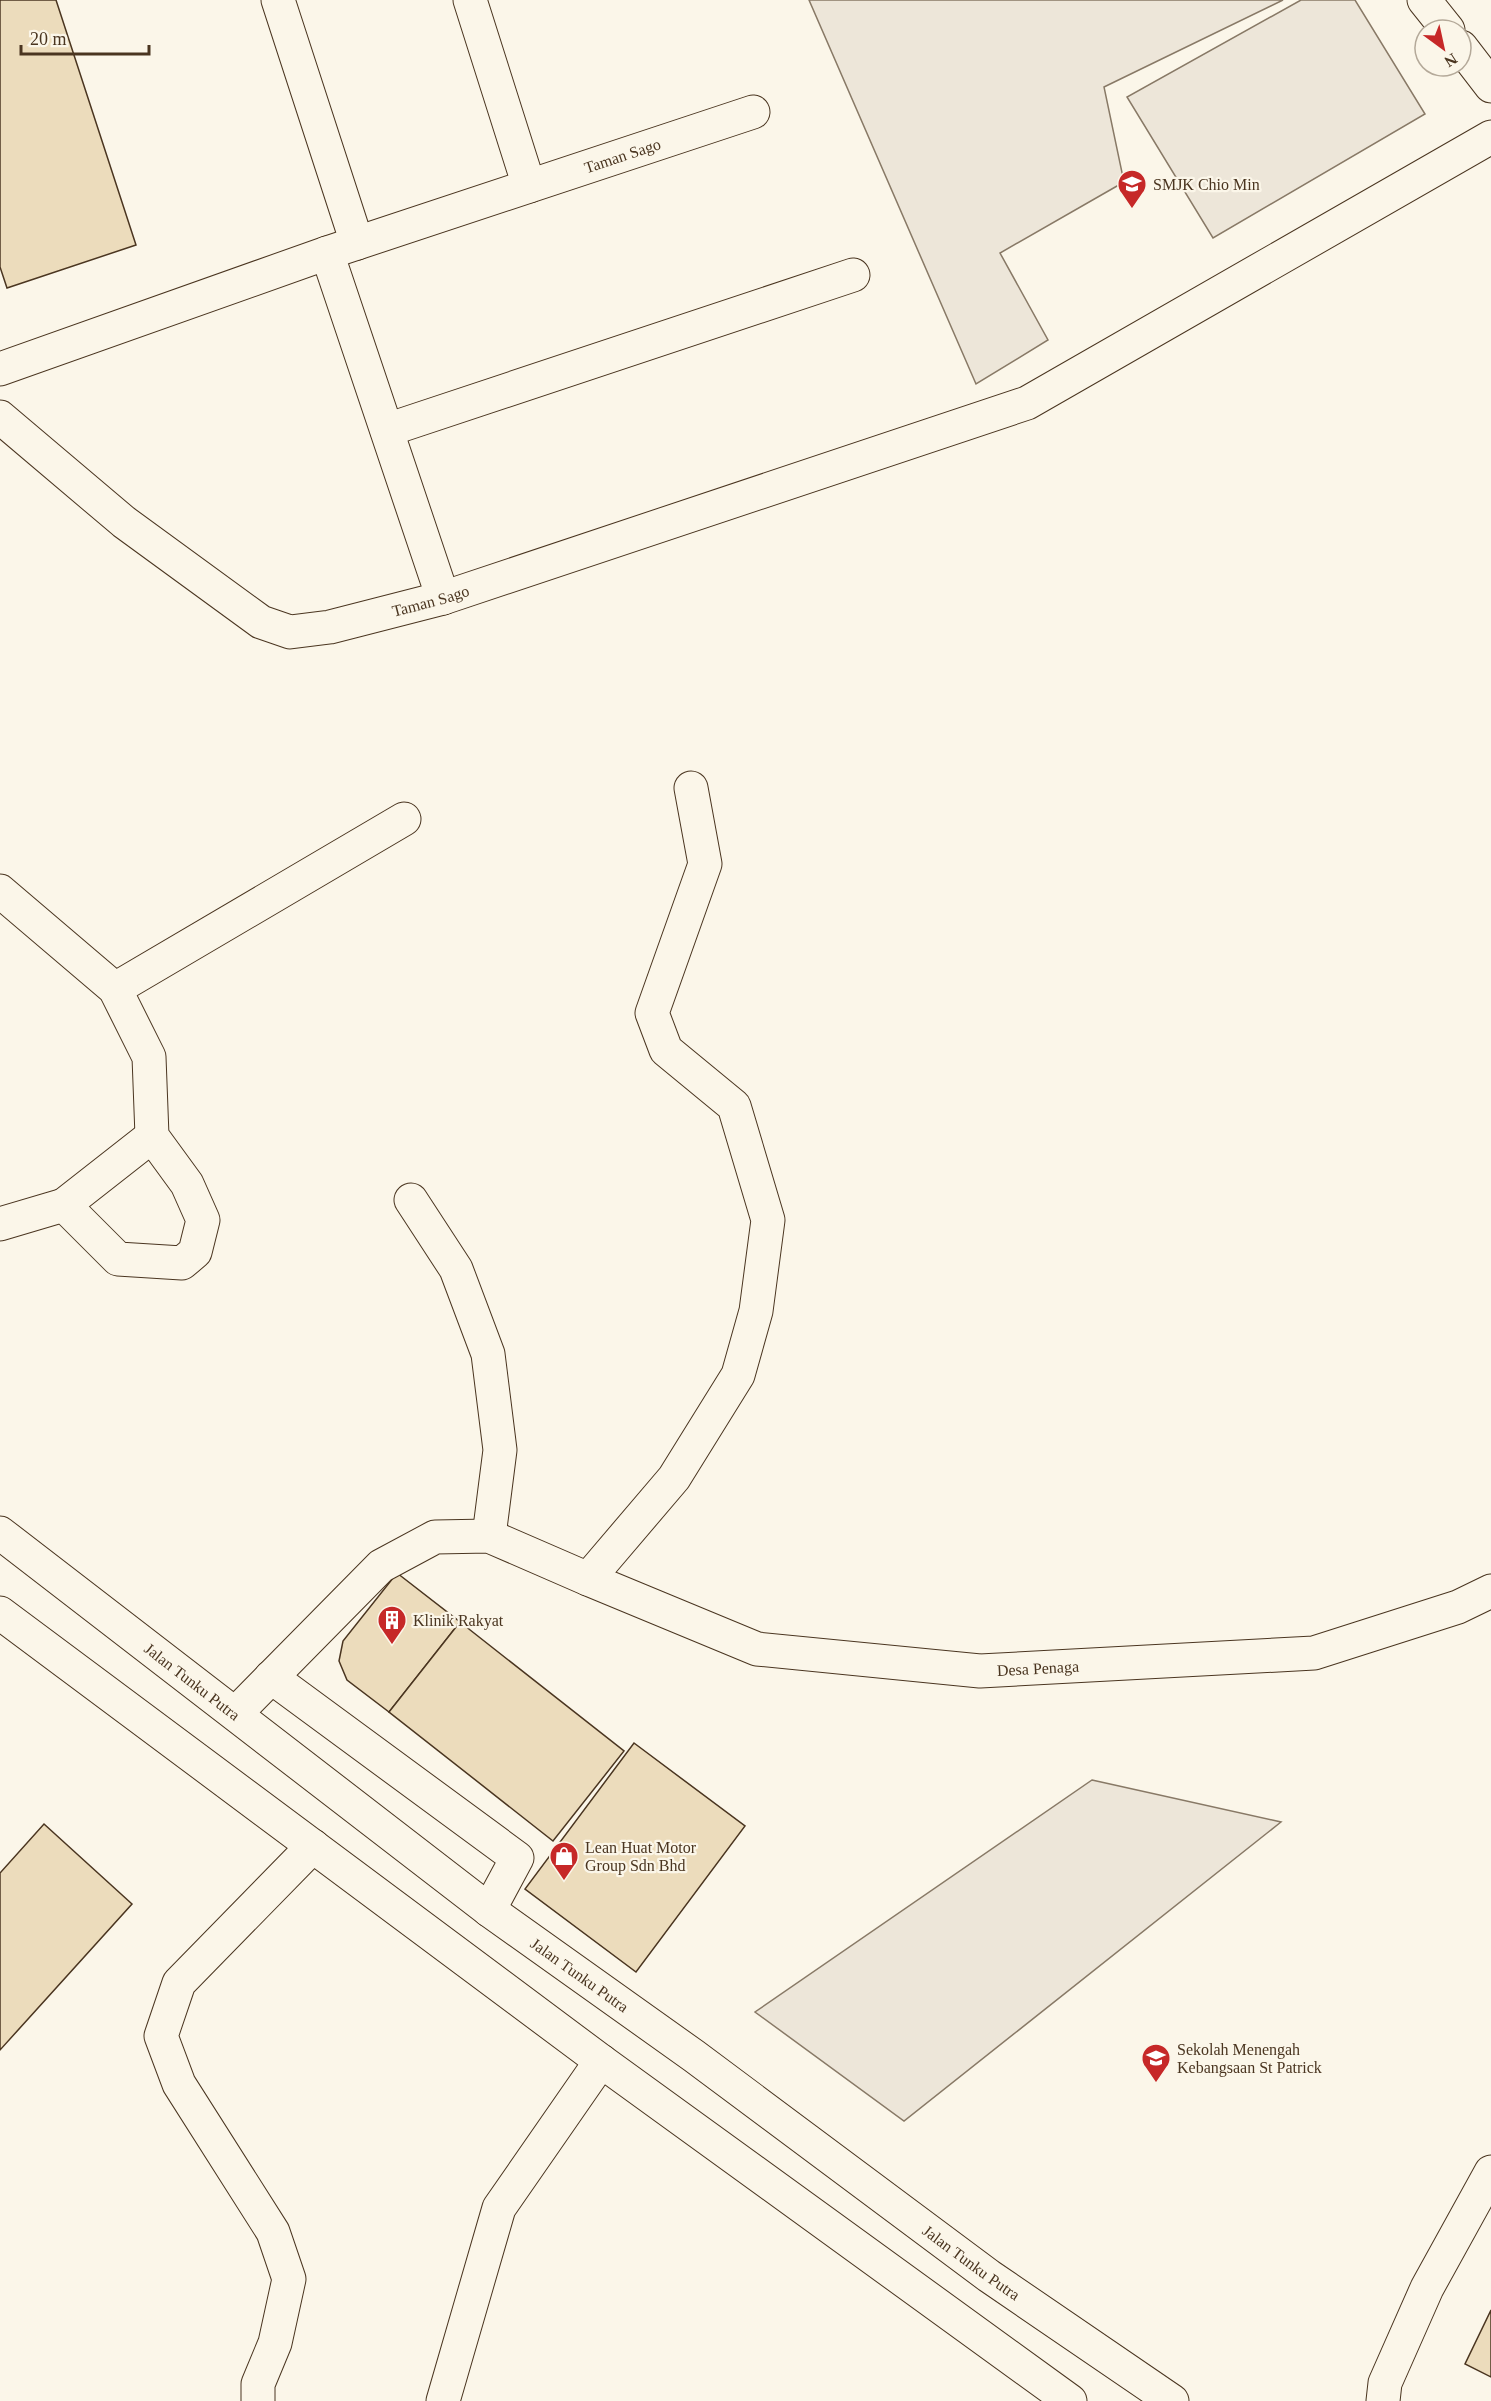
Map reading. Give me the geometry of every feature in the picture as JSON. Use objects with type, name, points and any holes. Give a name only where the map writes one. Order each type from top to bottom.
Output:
[{"type":"street","points":[[278,0],[387,430],[443,598]]},
{"type":"street","points":[[471,0],[529,186]]},
{"type":"street","points":[[1424,0],[1438,18]]},
{"type":"street","points":[[1473,63],[1491,86]]},
{"type":"street","name":"Taman Sago","points":[[0,369],[342,248],[753,112]]},
{"type":"street","name":"Taman Sago","points":[[0,417],[124,522],[261,622],[290,632],[330,627],[443,598],[1027,403],[1491,137]]},
{"type":"street","points":[[387,430],[853,275]]},
{"type":"street","points":[[588,1579],[674,1478],[738,1376],[756,1311],[768,1220],[734,1106],[666,1050],[652,1013],[705,864],[690,788]]},
{"type":"street","points":[[115,989],[404,819]]},
{"type":"street","points":[[0,891],[115,989],[149,1057],[152,1136],[187,1184],[203,1220],[195,1252],[182,1263],[118,1259],[64,1205]]},
{"type":"street","points":[[0,1224],[64,1205],[152,1136]]},
{"type":"street","points":[[236,1713],[381,1566],[435,1537],[489,1536],[500,1450],[488,1354],[456,1269],[411,1200]]},
{"type":"street","name":"Jalan Tunku Putra","points":[[0,1533],[489,1910],[694,2056],[988,2276],[1172,2401]]},
{"type":"street","name":"Desa Penaga","points":[[489,1536],[757,1649],[980,1671],[1314,1653],[1458,1607],[1491,1591]]},
{"type":"street","points":[[0,1613],[601,2061],[1070,2401]]},
{"type":"street","points":[[271,1677],[517,1858],[489,1910]]},
{"type":"street","points":[[258,2401],[258,2384],[274,2343],[289,2279],[273,2232],[179,2084],[161,2036],[179,1983],[313,1846]]},
{"type":"street","points":[[443,2401],[499,2208],[601,2061]]},
{"type":"street","points":[[1383,2401],[1385,2383],[1427,2289],[1491,2172]]},
{"type":"shaded area","points":[[809,0],[1283,0],[1104,87],[1124,182],[1000,253],[1048,340],[976,384]]},
{"type":"shaded area","points":[[1301,0],[1355,0],[1425,114],[1213,238],[1127,97]]},
{"type":"shaded area","points":[[1092,1780],[1281,1822],[904,2121],[755,2012]]},
{"type":"building","points":[[0,0],[56,0],[136,245],[7,288],[0,267]]},
{"type":"building","name":"Klinik Rakyat","points":[[397,1573],[460,1622],[389,1712],[347,1680],[339,1661],[343,1641]]},
{"type":"building","points":[[460,1622],[624,1751],[553,1841],[389,1712]]},
{"type":"building","points":[[634,1743],[745,1826],[636,1972],[525,1889]]},
{"type":"building","points":[[44,1824],[132,1904],[0,2050],[0,1873]]},
{"type":"building","points":[[1491,2310],[1491,2377],[1465,2364]]},
{"type":"place","name":"SMJK Chio Min","points":[[1132,210]]},
{"type":"place","name":"Klinik Rakyat","points":[[392,1646]]},
{"type":"place","name":"Lean Huat Motor Group Sdn Bhd","points":[[564,1882]]},
{"type":"place","name":"Sekolah Menengah Kebangsaan St Patrick","points":[[1156,2084]]}]
